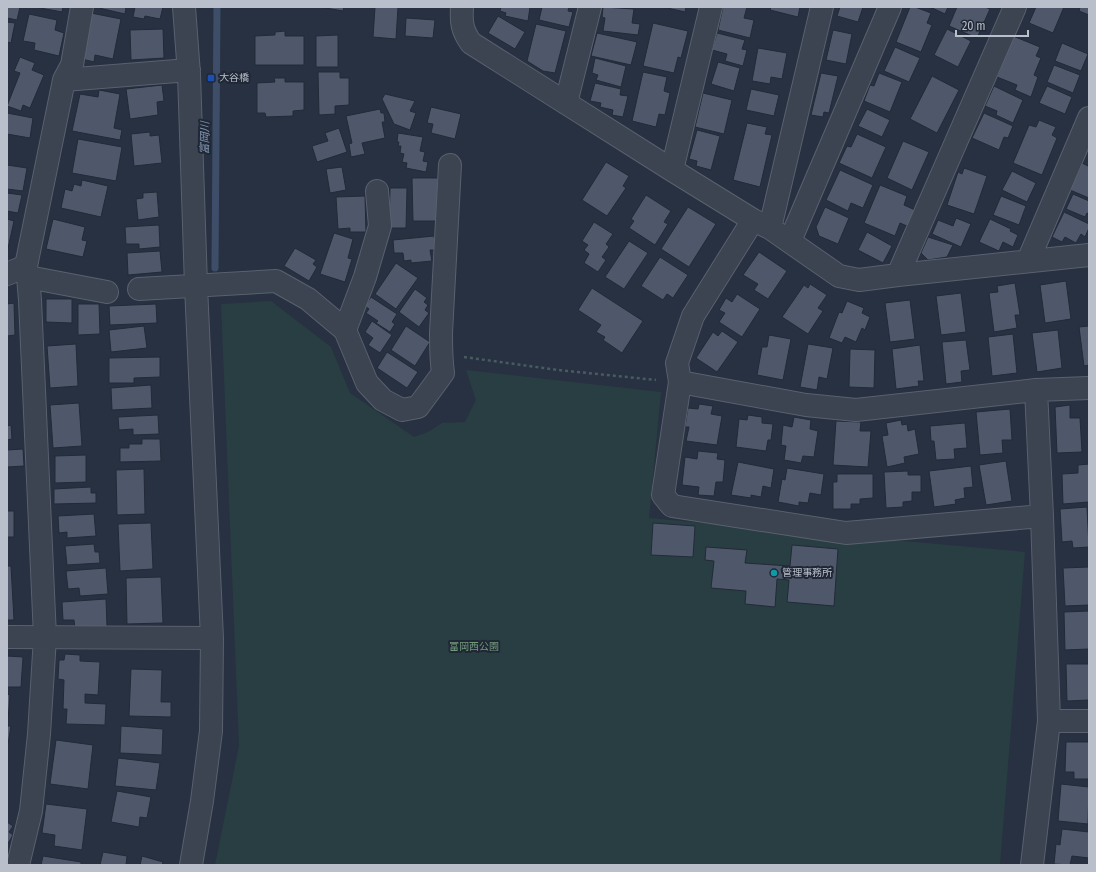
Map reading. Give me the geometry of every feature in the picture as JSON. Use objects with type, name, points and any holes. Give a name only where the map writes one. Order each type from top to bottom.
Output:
[{"type":"street","points":[[18,865],[31,811],[39,734],[45,637],[20,272],[64,80],[72,65],[82,7]]},
{"type":"street","points":[[184,7],[189,70],[196,286],[212,638],[211,731],[202,801],[191,865]]},
{"type":"street","points":[[462,7],[461,20],[464,33],[471,43],[672,170],[790,241],[839,276],[859,280],[1089,255]]},
{"type":"street","points":[[464,33],[476,7]]},
{"type":"street","points":[[566,103],[590,7]]},
{"type":"street","points":[[672,170],[711,7]]},
{"type":"street","points":[[822,7],[761,224],[693,316],[677,363],[680,382],[663,495],[672,506],[846,533],[1042,516]]},
{"type":"street","points":[[790,241],[890,7]]},
{"type":"street","points":[[898,275],[1015,7]]},
{"type":"street","points":[[64,80],[189,70]]},
{"type":"street","points":[[1028,261],[1089,118]]},
{"type":"street","points":[[139,289],[276,281],[308,299],[344,330],[367,383],[383,400],[402,410],[418,407],[443,373],[441,359],[441,333],[450,165]]},
{"type":"street","points":[[344,330],[365,277],[380,226],[377,191]]},
{"type":"street","points":[[20,272],[107,292]]},
{"type":"street","points":[[680,382],[806,405],[856,410],[1036,390],[1089,388]]},
{"type":"street","points":[[1032,865],[1049,721],[1036,390]]},
{"type":"street","points":[[7,637],[212,638]]},
{"type":"street","points":[[1049,721],[1089,721]]},
{"type":"path","points":[[442,354],[558,370],[680,382]]},
{"type":"green space","name":"富岡西公園","points":[[271,301],[331,347],[350,393],[414,437],[428,432],[442,423],[465,422],[476,400],[466,370],[661,392],[649,518],[1025,552],[1000,865],[215,865],[239,746],[221,304]]},
{"type":"building","points":[[7,7],[20,7],[17,20],[7,18]]},
{"type":"building","points":[[35,7],[63,7],[62,12]]},
{"type":"building","points":[[126,7],[125,14],[99,8]]},
{"type":"building","points":[[135,7],[163,7],[160,19],[145,16],[144,19],[133,17]]},
{"type":"building","points":[[320,7],[344,7],[343,11]]},
{"type":"building","points":[[375,7],[398,7],[396,39],[373,37]]},
{"type":"building","points":[[501,7],[530,7],[528,21],[505,16],[506,13],[500,11]]},
{"type":"building","points":[[542,7],[569,7],[568,11],[573,12],[569,27],[539,20]]},
{"type":"building","points":[[603,7],[634,9],[632,23],[640,24],[638,35],[603,31],[605,18],[602,17]]},
{"type":"building","points":[[663,7],[686,7],[685,12]]},
{"type":"building","points":[[723,7],[747,7],[744,18],[754,20],[750,38],[718,30]]},
{"type":"building","points":[[771,7],[800,7],[798,17],[770,10]]},
{"type":"building","points":[[840,7],[863,7],[858,22],[837,16]]},
{"type":"building","points":[[910,7],[915,7],[931,13],[927,23],[932,25],[921,52],[896,42]]},
{"type":"building","points":[[930,7],[948,7],[945,14]]},
{"type":"building","points":[[957,7],[985,7],[990,9],[977,38],[949,26]]},
{"type":"building","points":[[1036,7],[1064,7],[1053,33],[1029,23]]},
{"type":"building","points":[[1080,7],[1089,7],[1089,15],[1079,11]]},
{"type":"building","points":[[91,13],[121,19],[113,59],[95,55],[94,62],[82,59]]},
{"type":"building","points":[[29,14],[57,20],[55,30],[64,33],[59,56],[34,50],[35,43],[23,41]]},
{"type":"building","points":[[498,16],[525,32],[515,49],[488,33]]},
{"type":"building","points":[[406,18],[435,20],[433,38],[405,36]]},
{"type":"building","points":[[7,22],[15,23],[11,43],[7,42]]},
{"type":"building","points":[[653,23],[688,31],[681,58],[678,57],[674,73],[643,66]]},
{"type":"building","points":[[536,24],[566,31],[555,73],[543,71],[527,61]]},
{"type":"building","points":[[163,29],[164,58],[131,60],[130,30]]},
{"type":"building","points":[[947,29],[971,41],[958,67],[934,55]]},
{"type":"building","points":[[833,30],[852,34],[846,64],[826,60]]},
{"type":"building","points":[[285,31],[285,36],[304,36],[304,65],[255,65],[255,36],[275,35],[275,32]]},
{"type":"building","points":[[597,33],[637,42],[631,65],[591,56]]},
{"type":"building","points":[[717,33],[745,40],[742,49],[747,50],[743,66],[725,61],[727,54],[712,50]]},
{"type":"building","points":[[338,35],[338,67],[316,67],[316,36]]},
{"type":"building","points":[[1013,36],[1040,47],[1036,56],[1041,58],[1034,75],[1038,77],[1031,97],[1015,90],[1017,85],[997,77]]},
{"type":"building","points":[[1062,43],[1088,54],[1081,71],[1055,61]]},
{"type":"building","points":[[895,47],[920,58],[909,82],[884,71]]},
{"type":"building","points":[[758,48],[787,53],[782,79],[771,77],[770,84],[752,81]]},
{"type":"building","points":[[20,57],[35,63],[32,70],[44,75],[30,108],[23,105],[21,111],[7,106],[20,73],[14,71]]},
{"type":"building","points":[[595,58],[626,66],[621,87],[596,80],[598,75],[592,73]]},
{"type":"building","points":[[718,62],[740,68],[734,91],[711,84]]},
{"type":"building","points":[[1054,65],[1080,75],[1073,93],[1047,82]]},
{"type":"building","points":[[318,72],[340,72],[340,78],[349,78],[349,105],[335,106],[335,114],[319,115]]},
{"type":"building","points":[[643,72],[667,77],[664,91],[670,93],[665,115],[659,114],[656,127],[632,121]]},
{"type":"building","points":[[821,73],[838,76],[829,113],[824,112],[823,117],[811,115]]},
{"type":"building","points":[[879,73],[902,82],[890,112],[864,101],[870,85],[874,86]]},
{"type":"building","points":[[932,76],[959,90],[937,133],[910,119]]},
{"type":"building","points":[[274,78],[285,78],[285,82],[304,82],[304,110],[293,111],[293,116],[266,117],[265,113],[257,113],[257,83],[275,82]]},
{"type":"building","points":[[595,83],[621,89],[620,95],[628,96],[623,117],[612,115],[613,110],[600,107],[601,103],[590,101]]},
{"type":"building","points":[[162,85],[164,101],[157,102],[158,115],[130,119],[126,89]]},
{"type":"building","points":[[994,86],[1023,100],[1013,123],[996,115],[997,111],[985,106]]},
{"type":"building","points":[[1047,86],[1072,97],[1065,114],[1039,103]]},
{"type":"building","points":[[751,89],[779,95],[774,116],[746,110]]},
{"type":"building","points":[[99,90],[120,94],[114,128],[122,130],[120,140],[72,131],[80,94],[98,97]]},
{"type":"building","points":[[703,93],[732,100],[724,134],[695,127]]},
{"type":"building","points":[[385,94],[415,101],[410,111],[416,113],[410,130],[394,124],[382,99]]},
{"type":"building","points":[[431,107],[461,114],[455,139],[431,133],[433,124],[427,123]]},
{"type":"building","points":[[380,109],[381,113],[384,113],[385,122],[382,122],[385,138],[362,143],[365,154],[351,157],[349,144],[352,143],[346,116]]},
{"type":"building","points":[[867,109],[890,120],[882,137],[858,126]]},
{"type":"building","points":[[7,113],[33,118],[30,138],[7,134]]},
{"type":"building","points":[[984,113],[1013,126],[1008,138],[1004,137],[999,150],[972,138]]},
{"type":"building","points":[[1039,120],[1056,127],[1052,135],[1057,138],[1042,175],[1013,163],[1029,125],[1036,127]]},
{"type":"building","points":[[747,123],[767,127],[765,134],[772,135],[760,187],[733,180]]},
{"type":"building","points":[[339,128],[347,152],[317,162],[312,146],[328,141],[325,133]]},
{"type":"building","points":[[697,130],[720,136],[711,170],[696,166],[697,161],[689,159]]},
{"type":"building","points":[[150,132],[150,136],[159,135],[162,163],[134,166],[131,134]]},
{"type":"building","points":[[398,133],[423,137],[420,151],[425,152],[423,161],[428,162],[426,172],[406,168],[407,163],[402,162],[404,154],[400,153],[401,146],[398,146],[399,142],[397,142]]},
{"type":"building","points":[[857,134],[886,147],[872,178],[839,163],[847,146],[851,147]]},
{"type":"building","points":[[78,139],[122,147],[116,181],[72,173]]},
{"type":"building","points":[[903,141],[929,152],[912,190],[887,178]]},
{"type":"building","points":[[606,162],[629,176],[623,186],[626,188],[607,216],[582,200]]},
{"type":"building","points":[[1082,163],[1088,166],[1089,163],[1089,198],[1070,190]]},
{"type":"building","points":[[7,165],[27,168],[23,191],[7,189]]},
{"type":"building","points":[[342,167],[346,190],[330,193],[326,169]]},
{"type":"building","points":[[964,168],[987,176],[974,214],[947,205],[958,172],[962,174]]},
{"type":"building","points":[[840,170],[873,185],[863,208],[851,203],[848,211],[826,200]]},
{"type":"building","points":[[1012,171],[1036,183],[1027,202],[1002,190]]},
{"type":"building","points":[[412,178],[438,178],[437,221],[413,221]]},
{"type":"building","points":[[82,180],[108,186],[101,217],[61,208],[65,189],[72,191],[74,184],[81,186]]},
{"type":"building","points":[[880,185],[907,196],[904,205],[915,210],[907,226],[900,223],[895,236],[864,223]]},
{"type":"building","points":[[390,188],[407,188],[406,228],[389,228]]},
{"type":"building","points":[[157,192],[159,217],[138,220],[136,199],[143,198],[143,193]]},
{"type":"building","points":[[7,193],[22,195],[18,213],[7,211]]},
{"type":"building","points":[[1073,194],[1089,201],[1089,214],[1087,213],[1085,217],[1066,209]]},
{"type":"building","points":[[646,195],[671,211],[664,222],[668,224],[655,245],[629,228],[634,221],[631,219]]},
{"type":"building","points":[[365,196],[366,232],[350,232],[350,228],[338,229],[336,197]]},
{"type":"building","points":[[1001,196],[1026,206],[1019,225],[993,215]]},
{"type":"building","points":[[688,207],[716,224],[689,267],[661,249]]},
{"type":"building","points":[[825,207],[849,218],[838,244],[819,236],[816,227]]},
{"type":"building","points":[[1064,212],[1089,224],[1085,237],[1081,234],[1076,243],[1065,237],[1062,242],[1052,237]]},
{"type":"building","points":[[956,218],[971,224],[961,247],[932,234],[938,220],[953,226]]},
{"type":"building","points":[[7,219],[14,221],[7,253]]},
{"type":"building","points":[[53,219],[85,227],[82,240],[87,241],[83,257],[46,249]]},
{"type":"building","points":[[990,219],[1011,229],[1010,231],[1018,235],[1013,247],[1003,242],[999,251],[979,242]]},
{"type":"building","points":[[594,222],[613,234],[606,244],[609,247],[602,257],[606,260],[598,272],[584,263],[589,254],[584,250],[588,245],[582,241]]},
{"type":"building","points":[[159,225],[160,247],[139,249],[139,244],[126,244],[125,227]]},
{"type":"building","points":[[867,232],[892,246],[883,263],[858,250]]},
{"type":"building","points":[[334,233],[353,239],[348,258],[352,259],[345,282],[320,274]]},
{"type":"building","points":[[434,236],[436,250],[430,250],[432,261],[411,263],[411,260],[404,261],[403,253],[394,253],[393,240]]},
{"type":"building","points":[[928,237],[953,245],[947,257],[928,260],[921,253]]},
{"type":"building","points":[[629,241],[648,253],[624,289],[605,277]]},
{"type":"building","points":[[295,248],[316,260],[313,264],[317,267],[309,281],[284,266]]},
{"type":"building","points":[[160,251],[162,272],[128,275],[127,253]]},
{"type":"building","points":[[759,252],[787,271],[768,299],[754,290],[758,284],[743,275]]},
{"type":"building","points":[[660,257],[688,275],[673,298],[667,294],[663,300],[641,286]]},
{"type":"building","points":[[396,263],[418,278],[396,309],[375,294]]},
{"type":"building","points":[[1066,281],[1071,319],[1045,323],[1040,285]]},
{"type":"building","points":[[1015,283],[1020,315],[1015,315],[1017,328],[994,332],[989,293],[998,292],[997,286]]},
{"type":"building","points":[[810,284],[827,295],[818,308],[823,311],[808,334],[782,317],[804,285],[808,288]]},
{"type":"building","points":[[592,288],[643,321],[622,353],[603,340],[605,337],[596,332],[601,325],[578,310]]},
{"type":"building","points":[[415,289],[427,298],[424,302],[428,305],[425,310],[429,313],[419,327],[399,312]]},
{"type":"building","points":[[961,293],[966,332],[941,335],[936,296]]},
{"type":"building","points":[[737,294],[760,309],[742,337],[719,322],[725,313],[719,310],[726,298],[732,302]]},
{"type":"building","points":[[371,297],[397,314],[392,322],[395,324],[390,332],[376,323],[378,321],[366,313],[369,309],[365,306]]},
{"type":"building","points":[[46,299],[72,299],[72,323],[46,322]]},
{"type":"building","points":[[910,300],[915,339],[890,342],[885,303]]},
{"type":"building","points":[[847,301],[864,308],[862,313],[870,317],[865,330],[862,328],[856,342],[845,337],[842,343],[829,338],[839,312],[842,313]]},
{"type":"building","points":[[14,303],[15,335],[7,336],[7,304]]},
{"type":"building","points":[[78,304],[99,304],[100,334],[78,335]]},
{"type":"building","points":[[156,304],[157,323],[110,325],[109,306]]},
{"type":"building","points":[[372,321],[392,335],[380,353],[368,345],[373,338],[365,332]]},
{"type":"building","points":[[144,326],[147,348],[111,352],[109,330]]},
{"type":"building","points":[[406,326],[430,342],[415,366],[391,350]]},
{"type":"building","points":[[1089,326],[1089,365],[1084,366],[1079,327]]},
{"type":"building","points":[[1058,330],[1062,368],[1037,372],[1032,333]]},
{"type":"building","points":[[722,331],[738,342],[717,372],[696,358],[713,332],[718,336]]},
{"type":"building","points":[[1013,334],[1017,373],[992,376],[988,337]]},
{"type":"building","points":[[769,335],[791,339],[783,380],[757,375],[762,347],[767,347]]},
{"type":"building","points":[[966,340],[970,370],[961,371],[962,382],[946,384],[942,342]]},
{"type":"building","points":[[76,344],[78,386],[50,388],[47,346]]},
{"type":"building","points":[[808,344],[833,348],[827,379],[819,377],[817,390],[800,387]]},
{"type":"building","points":[[920,345],[924,381],[918,381],[919,386],[896,389],[892,349]]},
{"type":"building","points":[[850,349],[875,350],[874,388],[849,387]]},
{"type":"building","points":[[387,352],[418,372],[407,388],[377,368]]},
{"type":"building","points":[[160,357],[160,377],[134,378],[134,383],[109,383],[109,358]]},
{"type":"building","points":[[151,385],[152,408],[112,410],[111,388]]},
{"type":"building","points":[[79,403],[82,446],[53,448],[50,405]]},
{"type":"building","points":[[699,404],[713,406],[711,414],[722,416],[717,445],[686,441],[689,427],[685,427],[688,408],[698,409]]},
{"type":"building","points":[[1070,405],[1070,418],[1080,418],[1082,452],[1057,453],[1055,407]]},
{"type":"building","points":[[1010,409],[1012,440],[1002,440],[1003,453],[980,455],[976,412]]},
{"type":"building","points":[[158,415],[159,434],[133,435],[133,429],[119,430],[118,417]]},
{"type":"building","points":[[748,415],[762,417],[762,423],[773,424],[771,440],[768,440],[766,451],[736,447],[739,419],[747,420]]},
{"type":"building","points":[[794,417],[811,420],[810,429],[818,431],[814,457],[803,456],[801,463],[784,460],[786,446],[781,445],[783,425],[792,427]]},
{"type":"building","points":[[901,420],[902,425],[907,424],[908,431],[915,429],[919,454],[904,457],[905,463],[887,467],[882,436],[888,435],[886,423]]},
{"type":"building","points":[[836,421],[861,422],[860,431],[871,431],[868,467],[833,465]]},
{"type":"building","points":[[965,423],[967,448],[954,449],[955,459],[936,460],[934,441],[931,441],[930,426]]},
{"type":"building","points":[[11,425],[12,439],[7,440],[7,426]]},
{"type":"building","points":[[142,439],[160,439],[161,461],[120,462],[120,448],[129,448],[129,444],[142,444]]},
{"type":"building","points":[[23,449],[24,466],[7,467],[7,450]]},
{"type":"building","points":[[698,451],[718,453],[717,459],[725,460],[723,482],[716,482],[714,496],[698,495],[699,487],[682,485],[685,457],[697,459]]},
{"type":"building","points":[[86,455],[86,482],[55,483],[55,456]]},
{"type":"building","points":[[1006,461],[1012,501],[986,505],[979,465]]},
{"type":"building","points":[[738,462],[774,469],[771,488],[763,486],[761,497],[751,495],[751,498],[731,495]]},
{"type":"building","points":[[1089,464],[1089,502],[1063,504],[1062,474],[1078,473],[1078,465]]},
{"type":"building","points":[[971,466],[973,487],[964,488],[965,498],[955,500],[956,504],[934,507],[929,471]]},
{"type":"building","points":[[787,468],[824,474],[821,495],[810,493],[808,503],[799,502],[799,506],[778,502],[782,479],[785,480]]},
{"type":"building","points":[[144,469],[145,514],[117,515],[116,470]]},
{"type":"building","points":[[908,471],[908,475],[921,475],[921,492],[912,492],[912,501],[903,502],[903,507],[886,508],[884,472]]},
{"type":"building","points":[[837,474],[873,474],[873,498],[860,499],[860,504],[851,504],[851,509],[833,509],[833,482],[837,482]]},
{"type":"building","points":[[91,487],[91,493],[96,493],[96,503],[54,504],[54,489]]},
{"type":"building","points":[[1087,507],[1089,547],[1073,548],[1072,541],[1062,542],[1060,509]]},
{"type":"building","points":[[7,511],[14,511],[14,537],[7,537]]},
{"type":"building","points":[[94,514],[96,536],[67,538],[67,532],[59,533],[58,516]]},
{"type":"building","points":[[151,523],[153,569],[120,571],[118,524]]},
{"type":"building","points":[[653,523],[695,526],[693,557],[651,555]]},
{"type":"building","points":[[94,544],[95,552],[99,552],[100,563],[67,565],[65,546]]},
{"type":"building","name":"管理事務所","points":[[792,545],[838,549],[834,606],[787,602],[789,580],[777,579],[775,607],[745,604],[746,591],[711,588],[714,561],[705,560],[706,547],[747,550],[745,563],[790,566]]},
{"type":"building","points":[[7,566],[11,566],[14,620],[7,620]]},
{"type":"building","points":[[1089,567],[1089,605],[1065,606],[1063,568]]},
{"type":"building","points":[[106,568],[108,594],[80,596],[79,588],[68,589],[66,571]]},
{"type":"building","points":[[161,577],[163,623],[127,624],[126,578]]},
{"type":"building","points":[[106,599],[107,627],[75,629],[74,620],[63,620],[62,602]]},
{"type":"building","points":[[1089,611],[1089,649],[1065,650],[1064,612]]},
{"type":"building","points":[[65,654],[80,655],[80,661],[100,662],[98,695],[85,694],[85,703],[106,704],[105,725],[66,724],[67,709],[63,709],[64,680],[58,679],[59,660],[64,660]]},
{"type":"building","points":[[7,656],[23,657],[21,687],[7,687]]},
{"type":"building","points":[[1066,664],[1089,664],[1089,700],[1067,701]]},
{"type":"building","points":[[131,669],[162,670],[161,702],[171,702],[171,717],[129,716]]},
{"type":"building","points":[[7,694],[10,695],[8,720],[7,720]]},
{"type":"building","points":[[7,726],[11,726],[8,744],[7,743]]},
{"type":"building","points":[[121,726],[163,729],[162,755],[120,753]]},
{"type":"building","points":[[56,740],[93,745],[88,789],[50,784]]},
{"type":"building","points":[[1066,742],[1089,742],[1089,779],[1074,779],[1074,772],[1065,772]]},
{"type":"building","points":[[118,758],[160,763],[156,790],[115,786]]},
{"type":"building","points":[[1061,784],[1089,787],[1088,824],[1058,821]]},
{"type":"building","points":[[117,791],[151,797],[147,818],[140,817],[139,827],[111,822]]},
{"type":"building","points":[[46,804],[87,809],[82,850],[54,846],[55,835],[42,833]]},
{"type":"building","points":[[7,822],[13,826],[9,832],[13,835],[7,845]]},
{"type":"building","points":[[1062,829],[1089,832],[1089,858],[1072,856],[1070,865],[1054,864],[1056,844],[1060,845]]},
{"type":"building","points":[[103,852],[127,856],[126,865],[100,865]]},
{"type":"building","points":[[43,856],[81,862],[81,865],[41,865]]},
{"type":"building","points":[[142,856],[163,862],[162,865],[140,865]]},
{"type":"waterway","name":"富岡川","points":[[215,268],[217,7]]},
{"type":"place","name":"大谷橋","points":[[211,78]]},
{"type":"place","name":"管理事務所","points":[[774,573]]}]
